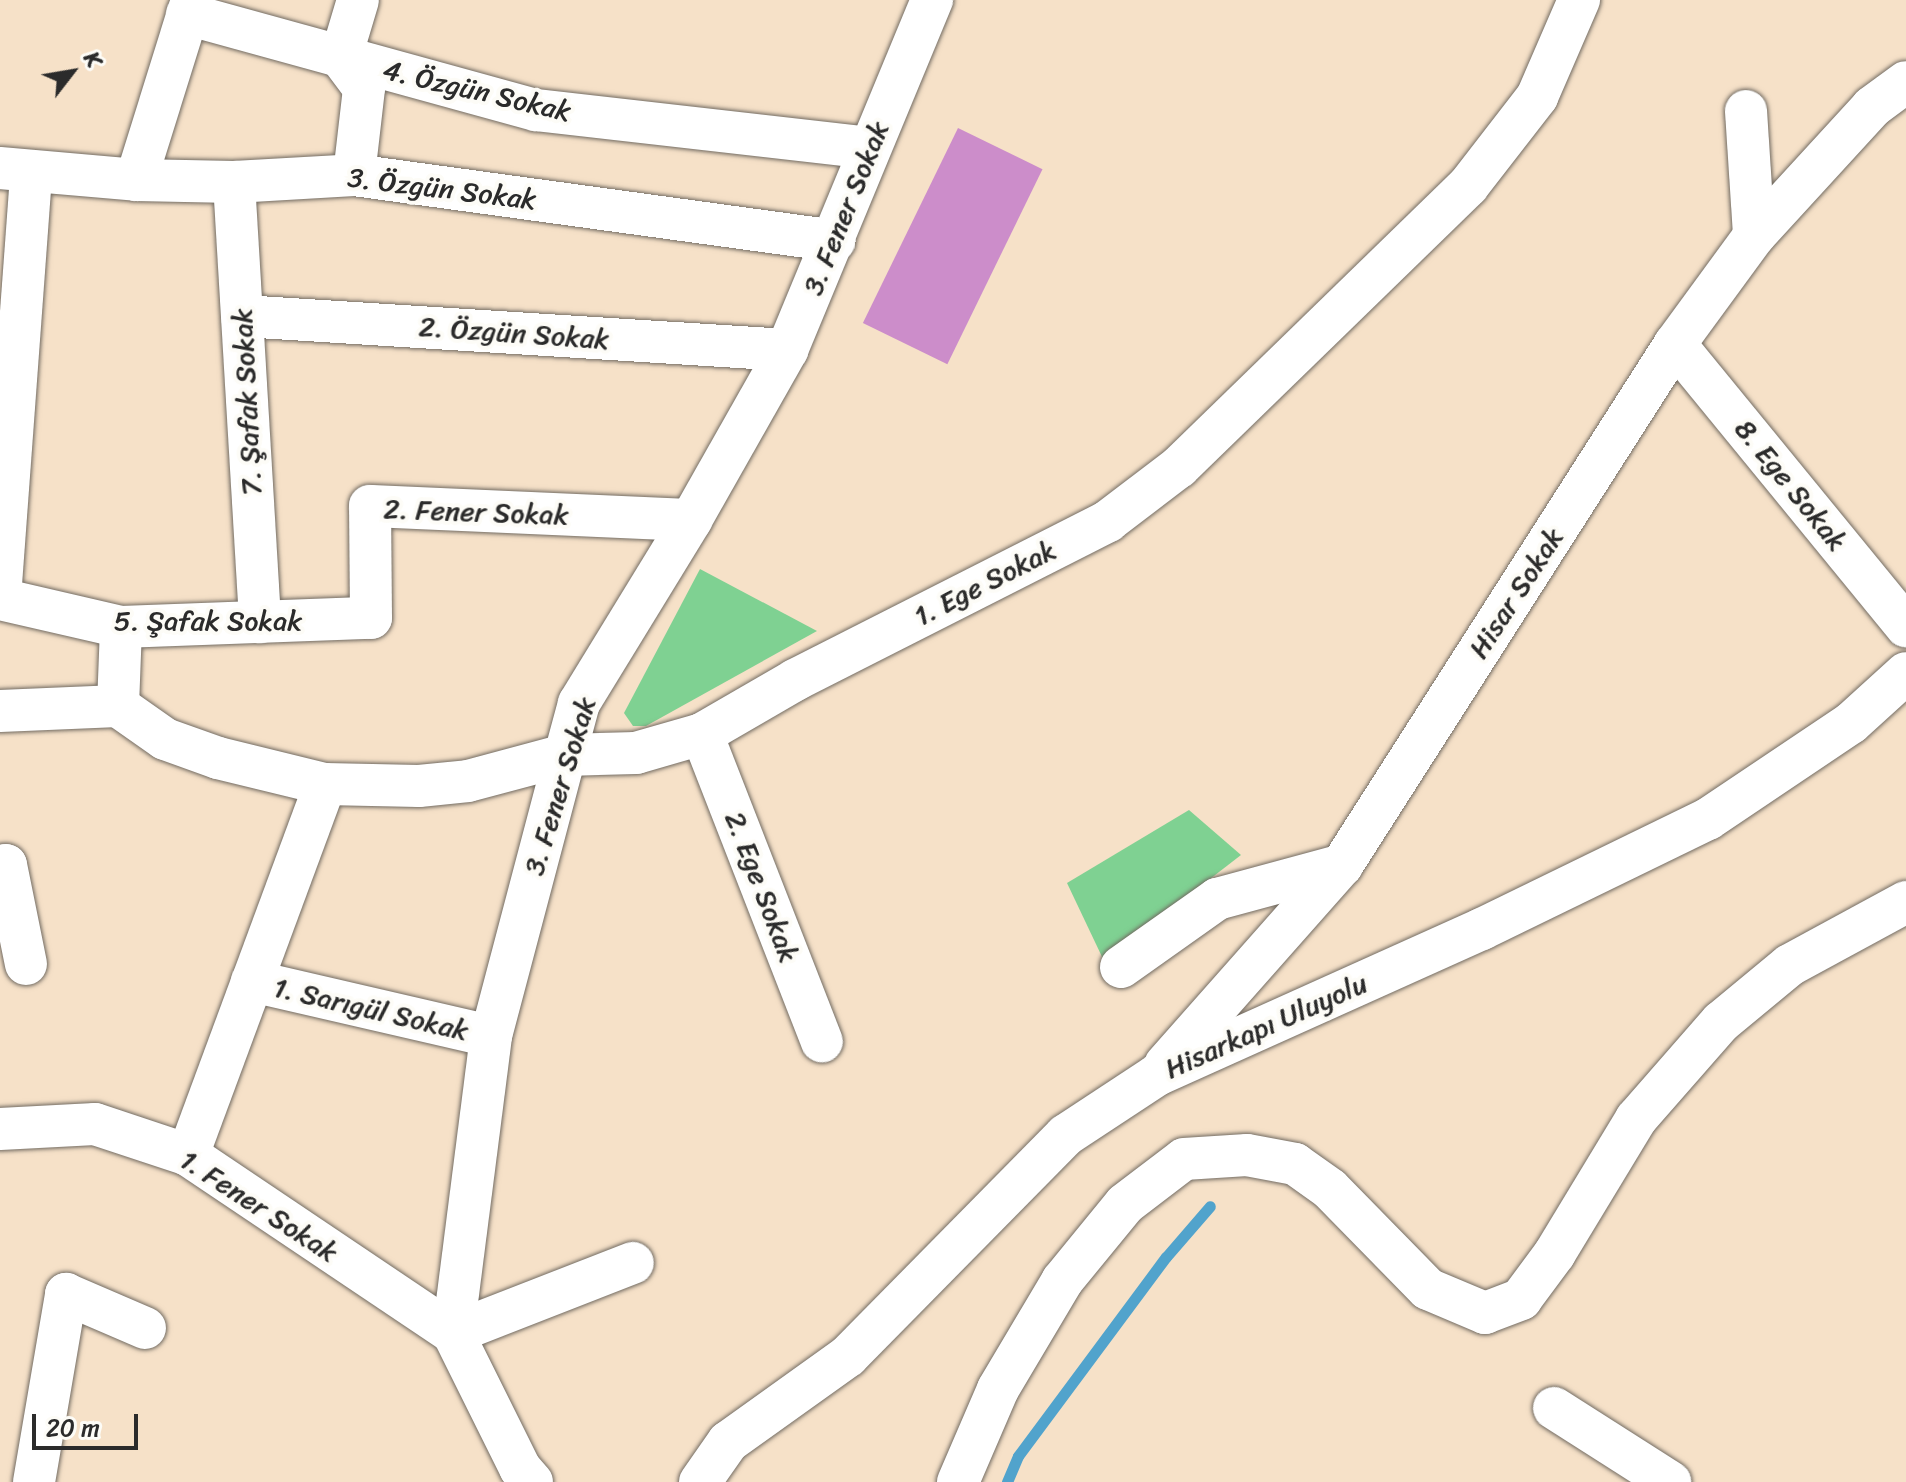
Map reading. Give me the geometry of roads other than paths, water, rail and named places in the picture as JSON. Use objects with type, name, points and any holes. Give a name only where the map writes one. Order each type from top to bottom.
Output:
[{"type":"street","points":[[354,175],[364,88],[341,57],[358,0]]},
{"type":"street","name":"3. Fener Sokak","points":[[453,1333],[491,1036],[579,703],[691,520],[787,350],[834,241],[868,148],[932,0]]},
{"type":"street","name":"1. Ege Sokak","points":[[118,706],[165,739],[218,758],[325,784],[419,786],[468,781],[565,755],[636,753],[702,734],[795,680],[1108,521],[1179,467],[1468,186],[1537,97],[1579,0]]},
{"type":"street","points":[[136,180],[190,7]]},
{"type":"street","name":"4. Özgün Sokak","points":[[190,7],[341,57],[536,110],[868,148]]},
{"type":"street","name":"Hisar Sokak","points":[[1157,1075],[1342,865],[1675,344],[1754,236],[1872,107],[1906,82]]},
{"type":"street","points":[[1746,111],[1754,236]]},
{"type":"street","points":[[1,599],[16,170]]},
{"type":"street","name":"3. Özgün Sokak","points":[[16,170],[136,180],[234,182],[354,175],[834,241]]},
{"type":"street","name":"7. Şafak Sokak","points":[[234,182],[260,622]]},
{"type":"street","name":"2. Özgün Sokak","points":[[242,316],[787,350]]},
{"type":"street","name":"8. Ege Sokak","points":[[1675,344],[1906,626]]},
{"type":"street","name":"2. Fener Sokak","points":[[371,618],[370,506],[691,520]]},
{"type":"street","name":"5. Şafak Sokak","points":[[1,599],[121,627],[371,618]]},
{"type":"street","points":[[0,711],[118,706],[121,627]]},
{"type":"street","name":"Hisarkapı Uluyolu","points":[[700,1482],[728,1442],[848,1356],[1066,1135],[1157,1075],[1482,929],[1708,819],[1851,723],[1906,673]]},
{"type":"street","name":"2. Ege Sokak","points":[[702,734],[822,1041]]},
{"type":"street","points":[[188,1155],[325,784]]},
{"type":"street","points":[[0,866],[6,865],[26,964]]},
{"type":"street","points":[[1121,967],[1217,899],[1342,865]]},
{"type":"street","points":[[958,1482],[998,1389],[1062,1281],[1125,1204],[1184,1159],[1247,1155],[1295,1164],[1330,1189],[1428,1289],[1485,1313],[1521,1299],[1555,1253],[1636,1119],[1721,1022],[1790,965],[1906,902]]},
{"type":"street","name":"1. Sarıgül Sokak","points":[[252,981],[491,1036]]},
{"type":"street","name":"1. Fener Sokak","points":[[0,1129],[95,1124],[188,1155],[453,1333]]},
{"type":"street","points":[[513,1477],[453,1333],[633,1263]]},
{"type":"street","points":[[34,1482],[66,1294],[145,1328]]},
{"type":"street","points":[[1554,1408],[1670,1482]]},
{"type":"waterway","points":[[1007,1482],[1018,1456],[1166,1257],[1210,1206]]}]
